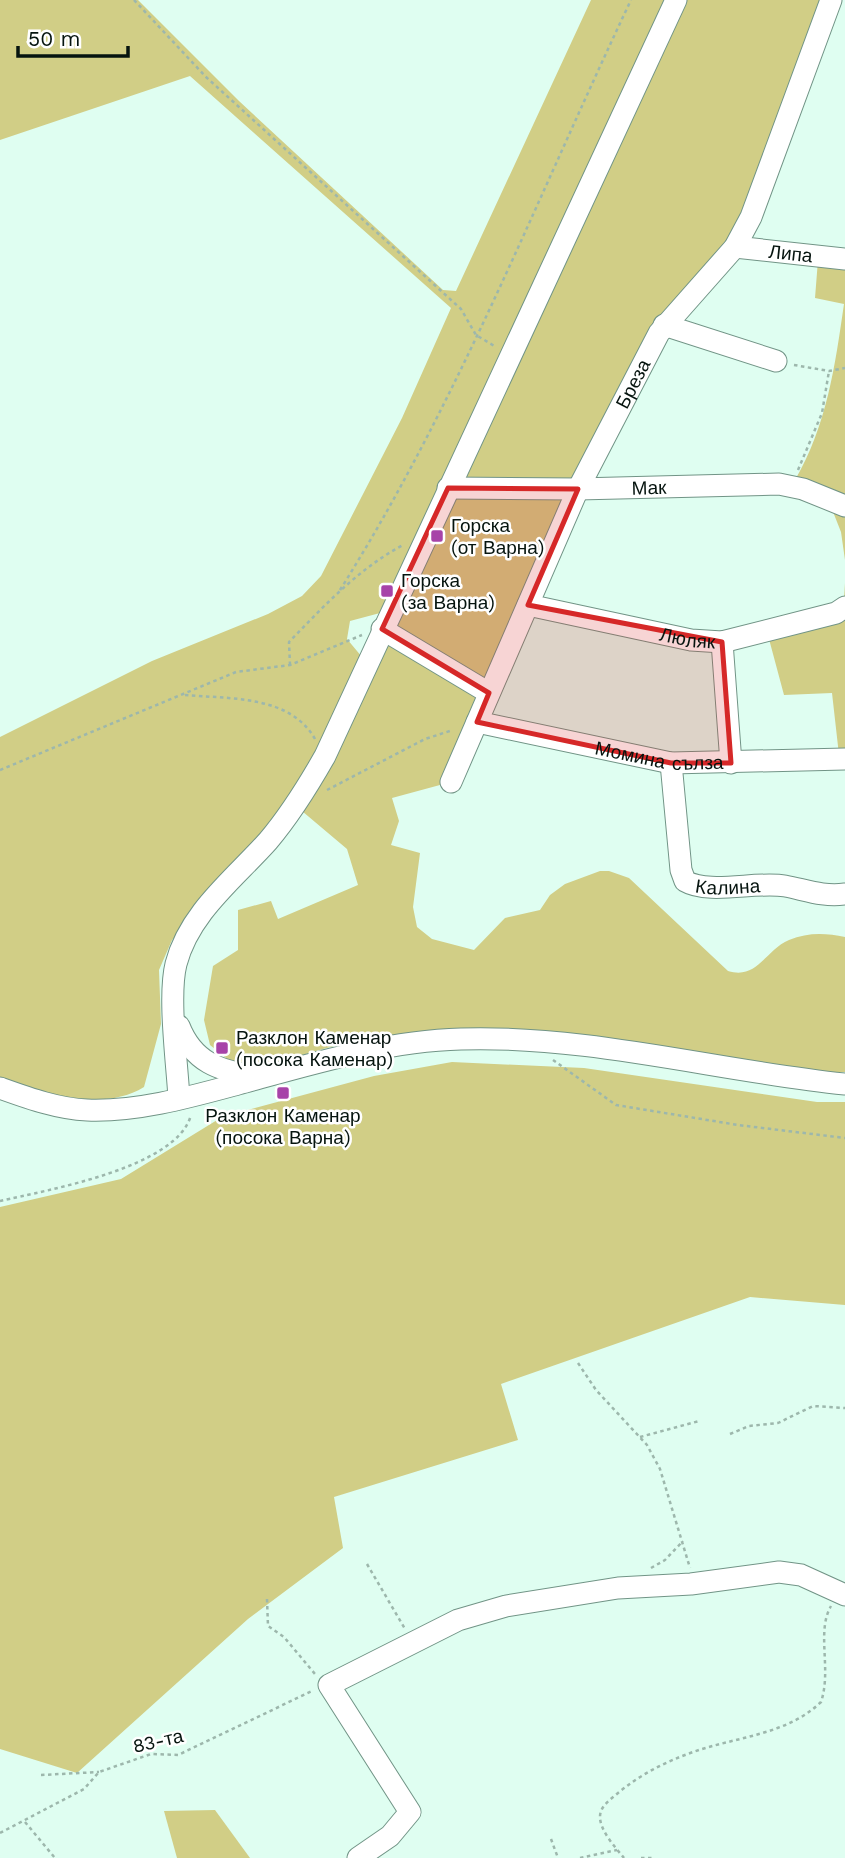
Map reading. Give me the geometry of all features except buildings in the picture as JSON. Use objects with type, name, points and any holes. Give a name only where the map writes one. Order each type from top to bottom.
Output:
[{"type":"street","points":[[146,1104],[158,1092],[169,1067],[175,1016],[175,966],[184,941],[222,887],[268,841],[296,806],[325,757],[427,531],[676,0]]},
{"type":"street","name":"Бреза","points":[[451,782],[578,489],[664,325],[735,247],[751,217],[831,0]]},
{"type":"street","name":"Липа","points":[[735,247],[845,259]]},
{"type":"street","points":[[664,325],[776,361]]},
{"type":"street","name":"Мак","points":[[448,488],[578,489],[779,484],[845,506]]},
{"type":"street","name":"Люляк","points":[[528,605],[691,640],[722,642],[823,616],[845,607]]},
{"type":"street","points":[[382,629],[489,693]]},
{"type":"street","points":[[722,642],[731,763]]},
{"type":"street","name":"Момина сълза","points":[[477,722],[671,763],[845,759]]},
{"type":"street","name":"Калина","points":[[671,763],[681,870],[685,881],[702,886],[783,885],[824,895],[845,894]]},
{"type":"street","points":[[175,1016],[185,1040],[213,1068],[264,1077]]},
{"type":"street","points":[[175,1016],[187,1097]]},
{"type":"street","points":[[0,1088],[53,1105],[87,1110],[187,1097],[416,1042],[524,1040],[845,1084]]},
{"type":"street","points":[[358,1858],[390,1836],[410,1812],[329,1685],[457,1620],[506,1606],[618,1588],[691,1584],[779,1572],[801,1575],[842,1594]]},
{"type":"path","points":[[134,0],[206,78],[461,309],[476,335],[511,356]]},
{"type":"path","points":[[340,590],[387,516],[476,335],[631,0]]},
{"type":"path","points":[[776,361],[829,371],[845,368]]},
{"type":"path","points":[[790,486],[822,413],[829,371]]},
{"type":"path","points":[[290,665],[289,642],[340,590],[382,556],[427,531]]},
{"type":"path","points":[[0,770],[236,672],[290,665],[382,629]]},
{"type":"path","points":[[182,694],[283,708],[306,723],[325,757]]},
{"type":"path","points":[[320,793],[425,739],[477,722]]},
{"type":"path","points":[[524,1040],[616,1105],[738,1125],[845,1138]]},
{"type":"path","points":[[0,1201],[111,1175],[166,1145],[188,1125],[187,1097]]},
{"type":"path","points":[[578,1363],[596,1391],[640,1437],[660,1469],[683,1540],[692,1575],[691,1584]]},
{"type":"path","points":[[730,1434],[749,1426],[778,1423],[813,1406],[845,1408]]},
{"type":"path","points":[[640,1437],[699,1421]]},
{"type":"path","points":[[641,1574],[665,1560],[683,1540]]},
{"type":"path","points":[[367,1564],[412,1641]]},
{"type":"path","points":[[624,1858],[601,1824],[600,1816],[601,1808],[627,1786],[647,1772],[694,1752],[765,1732],[801,1716],[821,1702],[828,1671],[823,1641],[828,1610],[842,1594]]},
{"type":"path","points":[[267,1599],[268,1626],[284,1637],[305,1665],[329,1685]]},
{"type":"path","name":"83-та","points":[[0,1833],[84,1789],[99,1772],[151,1754],[178,1755],[329,1685]]},
{"type":"path","points":[[41,1775],[99,1772]]},
{"type":"path","points":[[25,1822],[55,1858]]},
{"type":"path","points":[[551,1839],[558,1858]]},
{"type":"path","points":[[580,1858],[617,1850]]},
{"type":"path","points":[[641,1858],[654,1858]]},
{"type":"highlighted area","points":[[448,488],[578,489],[528,605],[722,642],[731,763],[671,763],[477,722],[489,693],[382,629]]},
{"type":"shaded area","points":[[0,0],[138,0],[239,101],[443,290],[456,291],[591,0],[669,0],[380,613],[350,621],[347,639],[362,657],[336,716],[285,812],[172,940],[159,970],[161,1024],[144,1087],[128,1095],[110,1099],[73,1098],[0,1080],[0,737],[152,661],[268,614],[302,596],[321,576],[402,418],[451,308],[190,76],[0,140]]},
{"type":"shaded area","points":[[676,0],[830,0],[735,247],[659,334],[451,782],[392,798],[399,821],[391,845],[420,853],[413,907],[417,927],[432,939],[474,950],[505,918],[540,910],[550,895],[565,884],[600,871],[609,871],[629,878],[728,971],[738,973],[754,968],[781,945],[796,937],[817,934],[845,937],[845,1072],[805,1072],[529,1031],[365,1037],[264,1066],[231,1062],[210,1045],[204,1020],[213,966],[238,950],[238,910],[271,901],[278,919],[358,885],[347,849],[296,806]]},
{"type":"shaded area","points":[[818,260],[845,262],[845,560],[841,532],[826,494],[795,480],[815,438],[828,395],[844,304],[815,298]]},
{"type":"shaded area","points":[[845,583],[845,755],[839,755],[832,693],[784,695],[769,639],[844,600]]},
{"type":"shaded area","points":[[452,1062],[584,1068],[817,1102],[845,1102],[845,1305],[750,1297],[501,1384],[518,1440],[334,1497],[343,1548],[248,1619],[77,1773],[0,1749],[0,1207],[121,1179],[222,1117],[374,1076]]},
{"type":"shaded area","points":[[215,1810],[250,1858],[177,1858],[164,1811]]},
{"type":"place","name":"Горска (от Варна)","points":[[437,536]]},
{"type":"place","name":"Горска (за Варна)","points":[[387,591]]},
{"type":"place","name":"Разклон Каменар (посока Каменар)","points":[[222,1048]]},
{"type":"place","name":"Разклон Каменар (посока Варна)","points":[[283,1093]]}]
